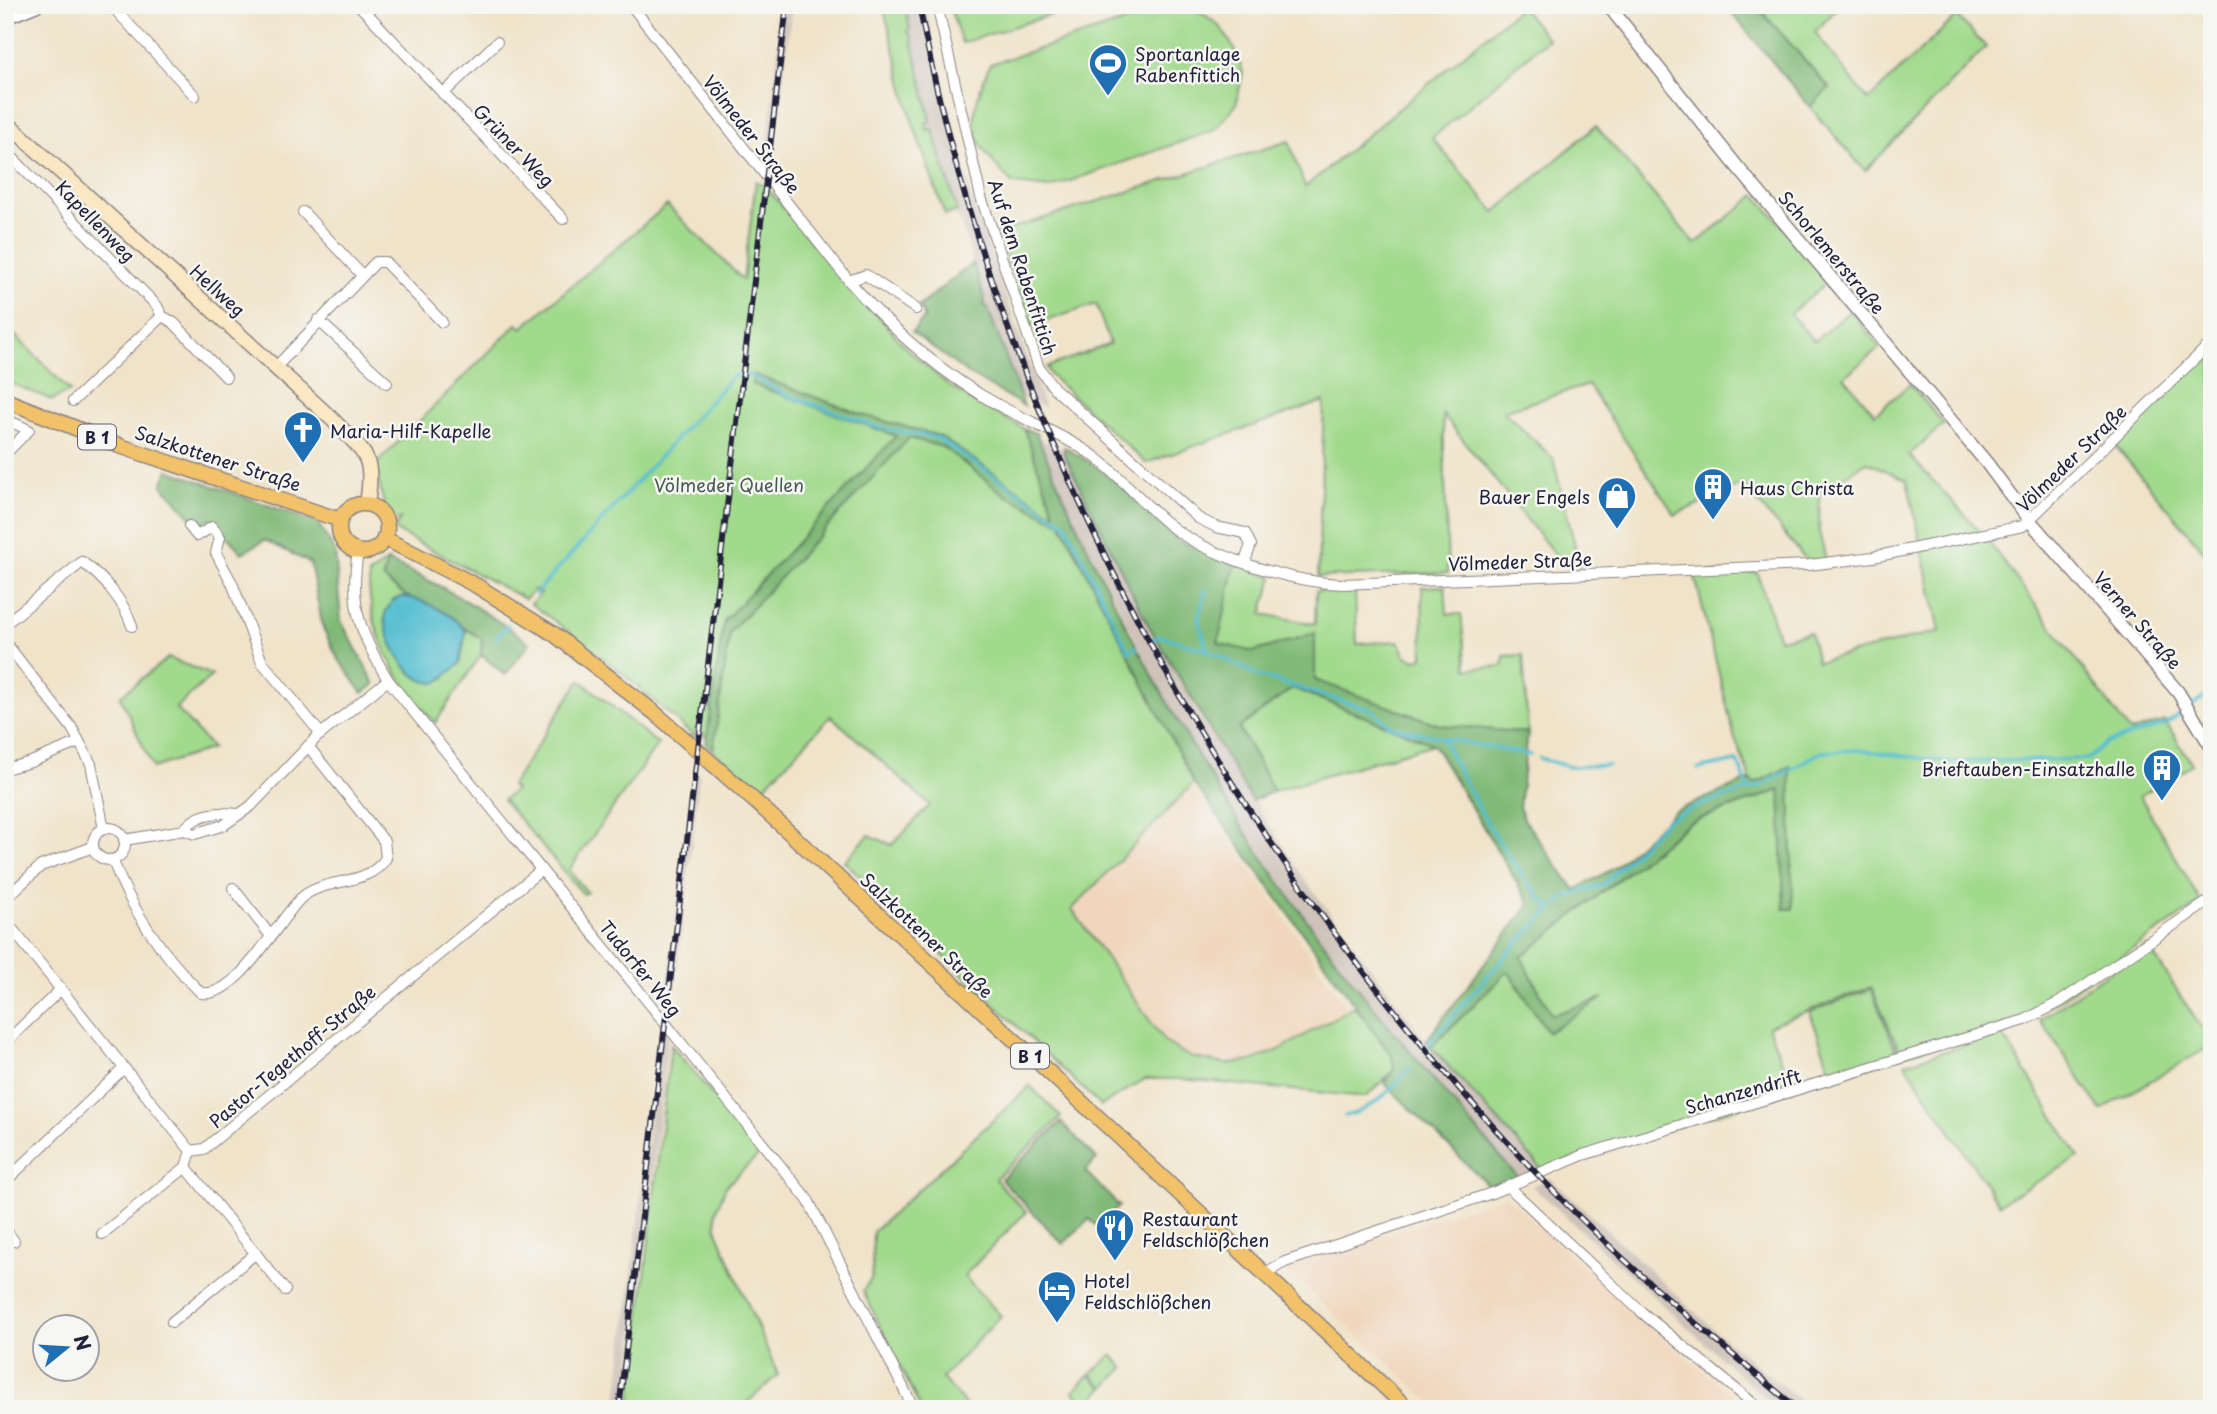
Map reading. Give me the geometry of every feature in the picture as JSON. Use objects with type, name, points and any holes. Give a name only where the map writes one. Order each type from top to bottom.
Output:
[{"type":"main road","name":"Hellweg","points":[[5,121],[368,456],[371,467],[367,504]]},
{"type":"main road","name":"Salzkottener Straße","points":[[5,400],[122,447],[340,520]]},
{"type":"main road","points":[[367,504],[384,517],[384,538],[376,547],[358,551],[343,541],[340,520],[354,505],[367,504]]},
{"type":"main road","name":"Salzkottener Straße","points":[[384,538],[477,586],[554,634],[655,713],[767,812],[1408,1409]]},
{"type":"street","points":[[5,18],[37,5]]},
{"type":"street","points":[[111,5],[195,96]]},
{"type":"street","name":"Grüner Weg","points":[[359,5],[563,219]]},
{"type":"street","name":"Völmeder Straße","points":[[631,5],[849,281],[883,320],[958,381],[1093,456],[1167,523],[1191,541],[1306,581],[1343,584],[1809,565],[1872,557],[2023,526],[2212,342]]},
{"type":"street","name":"Auf dem Rabenfittich","points":[[937,5],[981,197],[1039,368],[1054,388],[1198,518],[1216,527],[1245,533],[1251,545],[1245,561]]},
{"type":"street","name":"Schorlemerstraße","points":[[1608,5],[1750,183],[1937,403],[2030,521]]},
{"type":"street","points":[[443,93],[497,41]]},
{"type":"street","name":"Kapellenweg","points":[[5,150],[157,306],[162,316],[174,323],[226,377]]},
{"type":"street","points":[[303,212],[361,274]]},
{"type":"street","points":[[275,368],[361,274],[376,262],[385,262],[442,322]]},
{"type":"street","points":[[849,281],[866,275],[916,309]]},
{"type":"street","points":[[73,401],[162,316]]},
{"type":"street","points":[[318,320],[387,383]]},
{"type":"street","points":[[5,419],[29,430],[5,454]]},
{"type":"street","name":"Verner Straße","points":[[2030,521],[2178,692],[2212,748]]},
{"type":"street","points":[[189,526],[197,536],[212,527],[220,537],[216,553],[232,583],[262,662],[321,734]]},
{"type":"street","name":"Tudorfer Weg","points":[[358,551],[353,584],[356,614],[369,647],[388,680],[814,1209],[914,1409]]},
{"type":"street","points":[[5,624],[82,562],[96,573],[128,612],[132,626]]},
{"type":"street","points":[[5,642],[62,712],[79,741],[91,764],[104,829]]},
{"type":"street","points":[[124,839],[184,830],[195,834],[224,825],[251,806],[321,734],[388,680]]},
{"type":"street","points":[[5,769],[31,762],[79,741]]},
{"type":"street","points":[[113,861],[125,847],[124,839],[118,831],[104,829],[97,833],[93,847],[97,856],[113,861],[134,909],[201,993],[209,995],[224,987],[257,956],[271,935],[308,892],[366,875],[382,866],[386,858],[384,841],[308,746]]},
{"type":"street","points":[[5,899],[41,866],[93,847]]},
{"type":"street","name":"Pastor-Tegethoff-Straße","points":[[191,1151],[204,1149],[541,870]]},
{"type":"street","points":[[233,888],[271,935]]},
{"type":"street","name":"Schanzendrift","points":[[1263,1273],[1285,1262],[1509,1187],[1594,1152],[2025,1020],[2060,1002],[2212,899]]},
{"type":"street","points":[[5,919],[191,1151],[186,1167],[102,1234]]},
{"type":"street","points":[[5,1043],[60,990]]},
{"type":"street","points":[[5,1182],[123,1069]]},
{"type":"street","points":[[186,1167],[285,1290]]},
{"type":"street","points":[[1509,1187],[1639,1310],[1760,1409]]},
{"type":"street","points":[[5,1229],[14,1241]]},
{"type":"street","points":[[172,1322],[256,1253]]},
{"type":"shaded area","points":[[783,5],[792,5],[772,169],[765,163]]},
{"type":"shaded area","points":[[905,5],[926,5],[941,80],[975,208],[1045,408],[1020,396],[987,306],[984,307],[985,300],[959,217],[955,217],[954,212],[957,211],[933,129],[927,130],[925,123],[931,121],[907,31],[910,30]]},
{"type":"shaded area","points":[[1039,438],[1062,449],[1145,619],[1198,714],[1305,880],[1426,1041],[1542,1169],[1519,1179],[1400,1040],[1310,925],[1210,775],[1161,690],[1065,500]]},
{"type":"shaded area","points":[[694,769],[700,774],[671,1024],[664,1016]]},
{"type":"shaded area","points":[[1193,786],[1347,1009],[1277,1049],[1248,1060],[1225,1062],[1190,1056],[1166,1040],[1072,909]]},
{"type":"shaded area","points":[[661,1023],[669,1032],[626,1409],[616,1409]]},
{"type":"shaded area","points":[[1550,1178],[1719,1334],[1811,1409],[1777,1409],[1532,1186]]},
{"type":"shaded area","points":[[1506,1196],[1633,1313],[1749,1409],[1439,1409],[1287,1271],[1297,1264]]},
{"type":"green space","points":[[883,5],[905,5],[910,30],[907,31],[911,36],[931,121],[926,123],[927,130],[933,129],[957,211],[945,215],[912,121]]},
{"type":"green space","points":[[949,5],[1082,5],[962,43]]},
{"type":"green space","points":[[1725,5],[1756,5],[1829,88],[1810,107]]},
{"type":"green space","points":[[1756,5],[1840,5],[1815,32],[1868,100],[1957,16],[1986,47],[1865,171],[1810,107],[1829,87]]},
{"type":"green space","name":"Sportanlage Rabenfittich","points":[[1176,6],[1192,6],[1220,26],[1235,50],[1243,72],[1236,105],[1215,130],[1050,188],[1013,184],[987,154],[975,129],[977,102],[990,64]]},
{"type":"green space","points":[[1521,7],[1548,39],[1432,138],[1495,212],[1596,126],[1695,244],[1756,195],[1829,280],[1790,314],[1814,341],[1850,311],[1880,347],[1844,377],[1875,414],[1910,384],[1944,424],[1909,455],[1980,531],[1921,543],[1907,480],[1867,462],[1820,492],[1819,532],[1826,560],[1807,561],[1743,484],[1675,515],[1588,385],[1503,411],[1553,458],[1580,566],[1565,567],[1443,415],[1448,573],[1318,577],[1324,401],[1146,463],[1050,375],[1047,367],[1110,344],[1096,304],[1031,326],[997,233],[1289,141],[1305,187]]},
{"type":"green space","name":"Völmeder Quellen","points":[[756,181],[765,186],[906,348],[949,386],[1024,429],[1194,783],[1072,909],[1165,1042],[1190,1057],[1226,1064],[1251,1061],[1279,1050],[1354,1006],[1392,1056],[1394,1070],[1366,1097],[1182,1079],[1145,1079],[1101,1106],[844,861],[869,835],[892,845],[930,805],[831,716],[763,788],[713,751],[714,744],[696,728],[694,737],[615,668],[531,604],[541,593],[535,589],[525,599],[394,530],[401,518],[388,522],[375,465],[517,324],[522,328],[667,205],[743,280]]},
{"type":"green space","points":[[973,263],[985,301],[984,306],[987,306],[1024,406],[967,373],[912,332],[925,317],[919,306]]},
{"type":"green space","points":[[5,325],[70,391],[52,400],[5,381]]},
{"type":"green space","points":[[2212,351],[2212,561],[2113,443]]},
{"type":"green space","points":[[753,374],[863,415],[939,436],[1055,515],[1024,429],[1036,433],[1126,625],[1194,749],[1231,809],[1270,869],[1361,991],[1519,1179],[1492,1189],[1384,1083],[1394,1070],[1392,1056],[1194,783],[1061,523],[1005,495],[943,447],[909,438],[730,632],[713,751],[706,744],[724,621],[896,436],[752,384]]},
{"type":"green space","points":[[1064,447],[1094,465],[1122,487],[1178,541],[1235,564],[1218,643],[1253,652],[1315,633],[1315,680],[1440,725],[1528,733],[1519,807],[1525,821],[1575,890],[1614,868],[1675,811],[1749,780],[1754,784],[1790,766],[1793,909],[1784,909],[1780,790],[1690,822],[1521,957],[1552,1015],[1603,998],[1548,1032],[1508,971],[1431,1047],[1426,1041],[1530,904],[1433,744],[1293,688],[1239,728],[1274,791],[1252,801],[1145,619],[1064,454]]},
{"type":"green space","points":[[168,470],[318,523],[335,552],[341,621],[375,684],[363,693],[337,657],[323,628],[310,563],[265,540],[242,553],[210,518],[199,526],[162,485]]},
{"type":"green space","points":[[1985,537],[2130,732],[2165,721],[2192,764],[2140,796],[2201,902],[2059,1000],[2032,1015],[1902,1056],[1871,987],[1768,1026],[1793,1090],[1542,1169],[1431,1047],[1508,971],[1548,1032],[1600,1000],[1552,1015],[1521,957],[1691,822],[1781,790],[1784,908],[1790,767],[1753,785],[1735,739],[1694,573],[1757,572],[1779,639],[1810,632],[1817,662],[1940,631],[1922,549]]},
{"type":"green space","points":[[387,561],[383,578],[409,597],[400,597],[384,620],[396,649],[414,671],[431,683],[445,678],[466,631],[463,626],[482,639],[481,655],[435,723],[397,673],[387,655],[373,617],[369,575]]},
{"type":"green space","points":[[387,561],[460,598],[530,643],[505,675],[481,655],[482,639],[404,594],[383,578]]},
{"type":"green space","points":[[1235,564],[1273,577],[1262,614],[1315,624],[1316,591],[1355,589],[1357,644],[1399,641],[1406,656],[1416,660],[1423,657],[1422,587],[1445,586],[1447,614],[1461,614],[1467,669],[1503,666],[1504,656],[1523,655],[1528,733],[1440,725],[1314,680],[1315,633],[1253,652],[1217,643]]},
{"type":"green space","points":[[168,658],[212,675],[176,708],[212,748],[153,768],[120,696]]},
{"type":"green space","points":[[580,680],[658,744],[569,870],[587,892],[583,894],[503,800],[515,790],[511,786]]},
{"type":"green space","points":[[1293,688],[1433,744],[1274,791],[1239,728]]},
{"type":"green space","points":[[2148,946],[2202,1029],[2212,1023],[2212,1045],[2101,1110],[2040,1019]]},
{"type":"green space","points":[[1871,989],[1899,1057],[1833,1078],[1810,1012]]},
{"type":"green space","points":[[2002,1034],[2079,1157],[1999,1204],[1905,1063]]},
{"type":"green space","points":[[671,1045],[761,1153],[726,1186],[716,1212],[717,1231],[778,1375],[740,1409],[630,1409]]},
{"type":"green space","points":[[1030,1086],[1061,1117],[995,1179],[1026,1212],[964,1276],[1001,1316],[942,1378],[969,1409],[921,1409],[863,1291],[872,1277],[873,1232]]},
{"type":"green space","points":[[1061,1122],[1097,1159],[1085,1171],[1119,1206],[1098,1227],[1089,1219],[1063,1244],[1001,1179]]},
{"type":"green space","points":[[1112,1355],[1124,1368],[1104,1388],[1091,1374]]},
{"type":"green space","points":[[1090,1375],[1103,1388],[1086,1405],[1073,1391]]},
{"type":"water","points":[[400,597],[436,608],[454,619],[466,631],[460,664],[438,682],[427,682],[417,677],[393,647],[385,613],[392,601]]},
{"type":"waterway","points":[[535,594],[734,375],[752,376],[784,394],[877,427],[937,438],[1066,524],[1129,652],[1137,647]]},
{"type":"waterway","points":[[1206,589],[1198,619],[1207,650]]},
{"type":"waterway","points":[[496,638],[508,625]]},
{"type":"waterway","points":[[1153,639],[1161,636],[1209,651],[1259,676],[1372,710],[1390,726],[1442,738],[1504,849],[1551,909]]},
{"type":"waterway","points":[[1429,1044],[1508,953],[1551,909],[1565,897],[1604,884],[1667,820],[1705,803],[1763,785],[1821,752],[1858,750],[1952,762],[2088,759],[2107,743],[2164,725],[2212,692]]},
{"type":"waterway","points":[[1442,738],[1530,755]]},
{"type":"waterway","points":[[1539,758],[1570,767],[1608,765]]},
{"type":"waterway","points":[[1698,769],[1737,761],[1749,789]]},
{"type":"waterway","points":[[1345,1116],[1373,1104],[1410,1068]]},
{"type":"railway","points":[[619,1409],[787,5]]},
{"type":"railway","points":[[919,5],[957,168],[1008,328],[1071,484],[1145,634],[1230,780],[1324,919],[1428,1051],[1539,1176],[1632,1267],[1798,1409]]},
{"type":"place","name":"Sportanlage Rabenfittich","points":[[1108,97]]},
{"type":"place","name":"Maria-Hilf-Kapelle","points":[[303,464]]},
{"type":"place","name":"Haus Christa","points":[[1713,521]]},
{"type":"place","name":"Bauer Engels","points":[[1617,530]]},
{"type":"place","name":"Brieftauben-Einsatzhalle","points":[[2162,802]]},
{"type":"place","name":"Restaurant Feldschlößchen","points":[[1115,1262]]},
{"type":"place","name":"Hotel Feldschlößchen","points":[[1057,1324]]}]
